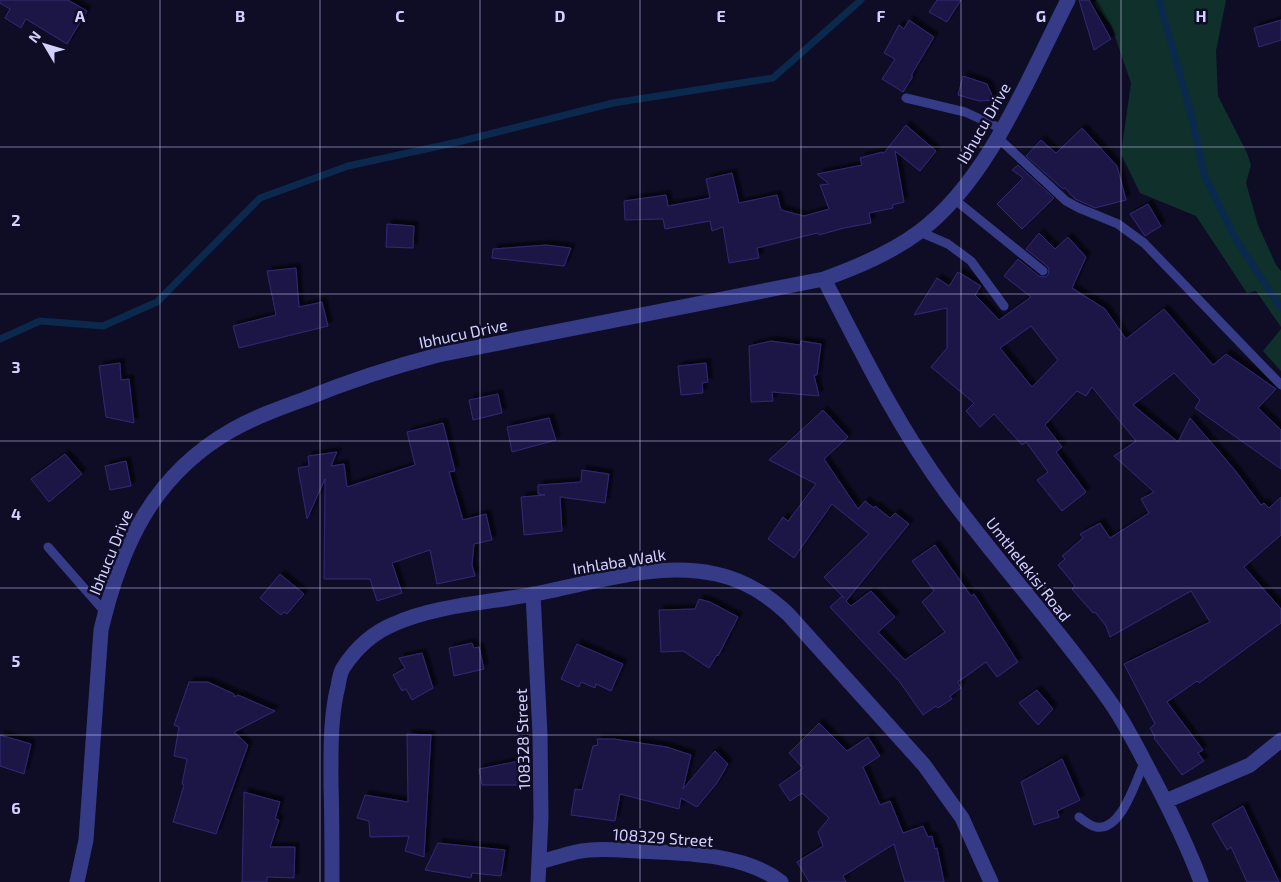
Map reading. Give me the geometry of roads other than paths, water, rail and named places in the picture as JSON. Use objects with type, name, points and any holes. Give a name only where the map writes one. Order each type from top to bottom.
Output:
[{"type":"street","name":"Ibhucu Drive","points":[[77,882],[86,840],[101,630],[105,612],[115,581],[144,513],[158,492],[174,474],[209,444],[232,430],[260,416],[359,377],[438,355],[824,280],[876,258],[920,232],[954,199],[985,160],[1068,0]]},
{"type":"street","name":"Umthelekisi Road","points":[[824,280],[886,399],[914,445],[948,494],[1112,704],[1166,801],[1190,851],[1201,882]]},
{"type":"street","name":"Inhlaba Walk","points":[[332,882],[331,735],[336,696],[342,670],[356,650],[374,634],[394,624],[427,612],[670,569],[716,574],[735,580],[763,594],[788,614],[924,765],[962,818],[991,882]]},
{"type":"street","name":"108328 Street","points":[[533,594],[540,752],[541,817],[538,882]]},
{"type":"street","points":[[1166,801],[1250,765],[1281,740]]},
{"type":"street","name":"108329 Street","points":[[539,862],[586,851],[688,853],[741,863],[767,873],[781,882]]},
{"type":"lane","points":[[906,98],[965,112],[1000,133],[1066,201],[1118,224],[1144,243],[1281,385]]},
{"type":"lane","points":[[954,199],[1043,271]]},
{"type":"lane","points":[[920,232],[948,244],[971,262],[1004,306]]},
{"type":"lane","points":[[48,547],[105,612]]},
{"type":"lane","points":[[1079,817],[1096,828],[1113,823],[1124,807],[1145,761]]},
{"type":"waterway","points":[[0,339],[40,321],[103,326],[157,302],[260,198],[348,166],[458,142],[613,103],[773,78],[861,0]]},
{"type":"waterway","points":[[1159,0],[1192,118],[1204,174],[1235,238],[1281,308]]}]
